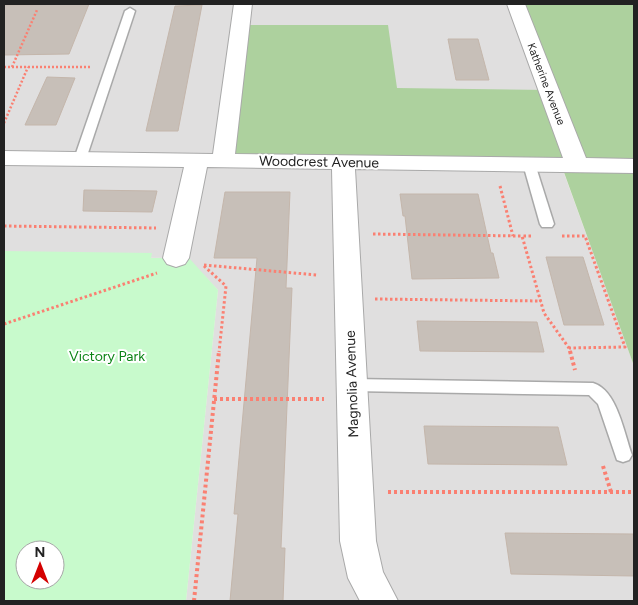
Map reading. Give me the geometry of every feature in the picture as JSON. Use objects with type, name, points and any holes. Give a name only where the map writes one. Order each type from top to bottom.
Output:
[{"type":"street","points":[[223,161],[243,4]]},
{"type":"street","name":"Katherine Avenue","points":[[516,4],[577,165]]},
{"type":"street","name":"Woodcrest Avenue","points":[[4,158],[634,166]]},
{"type":"street","points":[[176,258],[197,161]]},
{"type":"street","name":"Magnolia Avenue","points":[[343,162],[358,541],[366,578],[380,601]]},
{"type":"lane","points":[[80,159],[130,11]]},
{"type":"lane","points":[[529,164],[547,224]]},
{"type":"lane","points":[[352,392],[593,389],[605,401],[623,455]]},
{"type":"path","points":[[12,67],[38,10]]},
{"type":"path","points":[[4,67],[111,67]]},
{"type":"path","points":[[4,123],[28,67]]},
{"type":"path","points":[[498,177],[512,236]]},
{"type":"path","points":[[4,226],[182,229]]},
{"type":"path","points":[[346,234],[540,236]]},
{"type":"path","points":[[522,236],[544,313],[569,348],[575,367],[574,375]]},
{"type":"path","points":[[558,236],[585,236],[625,347],[569,348]]},
{"type":"path","points":[[4,324],[154,276],[176,258]]},
{"type":"path","points":[[194,601],[226,286],[200,260]]},
{"type":"path","points":[[204,266],[317,275]]},
{"type":"path","points":[[348,299],[541,301]]},
{"type":"path","points":[[214,399],[352,392]]},
{"type":"path","points":[[356,492],[632,492]]},
{"type":"shaded area","points":[[4,4],[516,4],[577,165],[561,165],[634,366],[634,601],[186,601],[218,290],[188,258],[4,257]]},
{"type":"green space","points":[[516,4],[634,4],[634,366],[561,164],[223,161],[240,25],[388,25],[397,88],[548,90]]},
{"type":"green space","name":"Victory Park","points":[[4,251],[152,253],[151,258],[189,258],[218,290],[186,601],[4,601]]},
{"type":"building","points":[[89,4],[69,54],[4,55],[4,5]]},
{"type":"building","points":[[202,5],[178,131],[146,131],[175,6]]},
{"type":"building","points":[[448,39],[478,39],[489,80],[456,80]]},
{"type":"building","points":[[47,77],[75,78],[56,125],[25,125]]},
{"type":"building","points":[[84,190],[157,191],[152,212],[83,211]]},
{"type":"building","points":[[225,192],[290,192],[286,288],[292,288],[281,548],[285,548],[283,601],[230,601],[238,514],[234,514],[257,258],[214,258]]},
{"type":"building","points":[[400,194],[478,194],[491,253],[493,253],[499,278],[412,279],[405,216],[403,216]]},
{"type":"building","points":[[546,257],[583,257],[604,325],[564,325]]},
{"type":"building","points":[[417,321],[537,322],[544,352],[420,351]]},
{"type":"building","points":[[424,426],[558,427],[567,465],[428,464]]},
{"type":"building","points":[[505,533],[634,534],[634,576],[511,574]]}]
